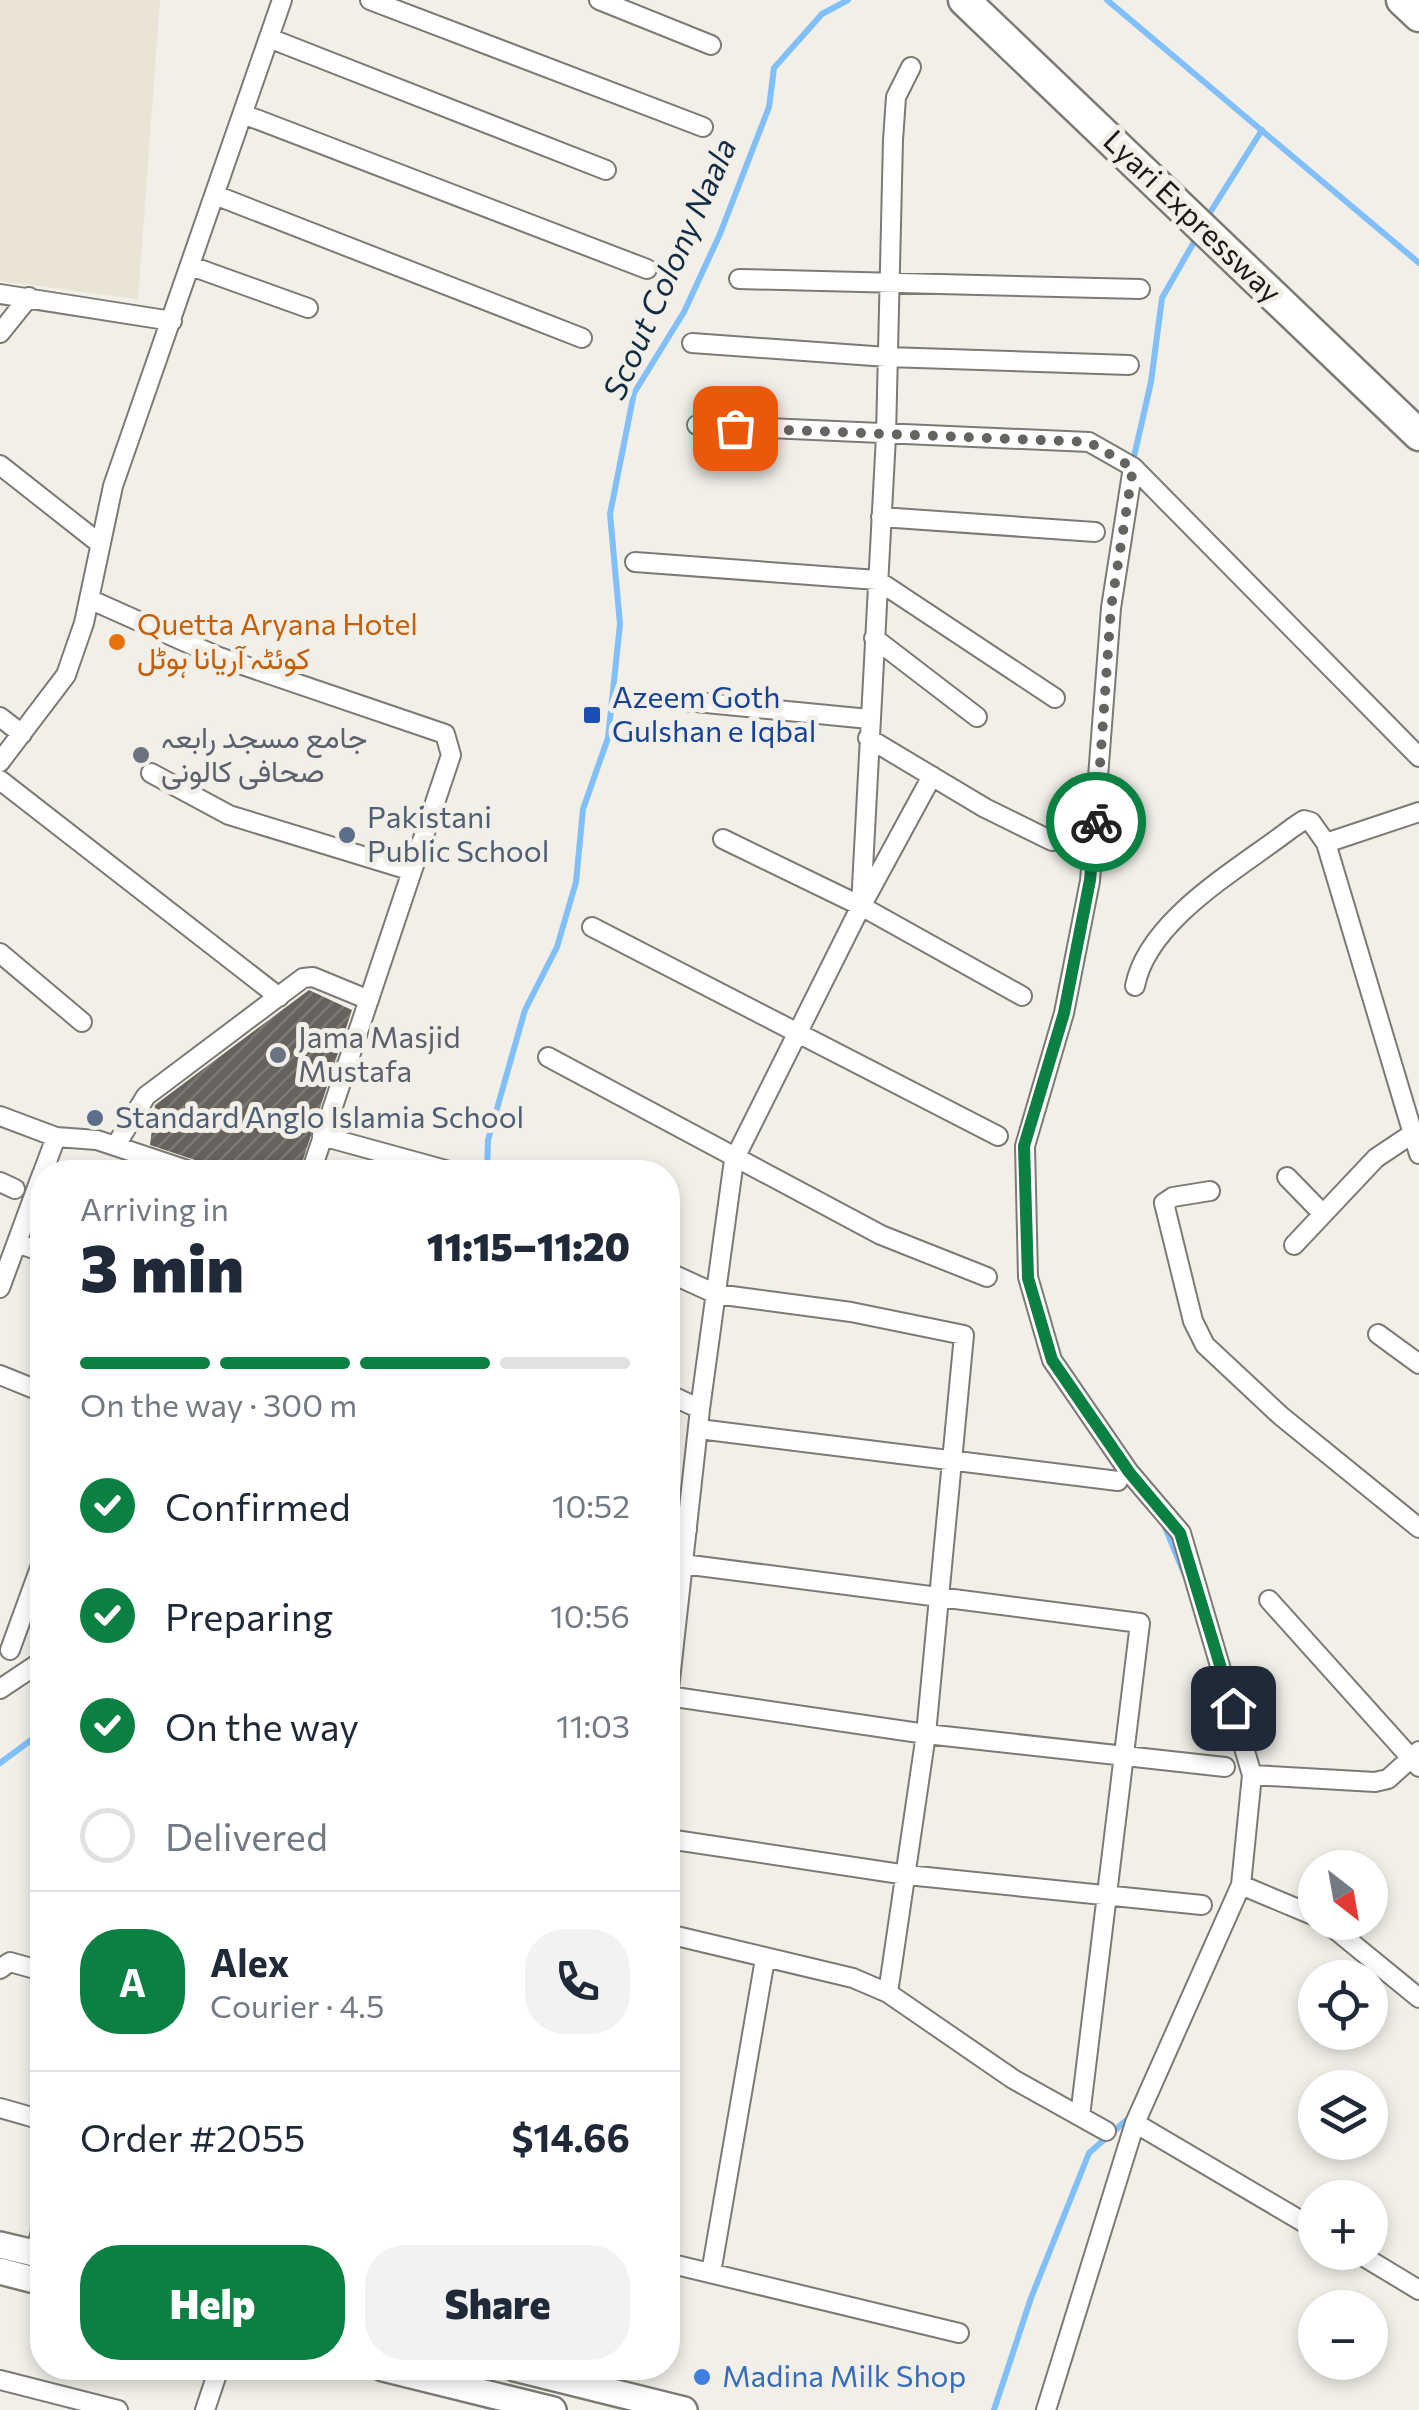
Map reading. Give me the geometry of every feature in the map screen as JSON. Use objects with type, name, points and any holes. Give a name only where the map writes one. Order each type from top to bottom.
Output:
[{"type":"highway","name":"Lyari Expressway","points":[[964,0],[1419,435]]},
{"type":"highway","points":[[1402,0],[1419,16]]},
{"type":"main road","points":[[0,2245],[30,2252]]},
{"type":"main road","points":[[0,2272],[30,2279]]},
{"type":"main road","points":[[422,2380],[500,2404],[552,2410]]},
{"type":"main road","points":[[584,2380],[684,2410]]},
{"type":"street","points":[[0,762],[66,674],[88,599],[113,486],[282,0]]},
{"type":"street","points":[[370,0],[703,127]]},
{"type":"street","points":[[599,0],[711,45]]},
{"type":"street","points":[[269,38],[606,170]]},
{"type":"street","points":[[861,906],[886,436],[896,97],[911,67]]},
{"type":"street","points":[[243,114],[646,269]]},
{"type":"street","points":[[215,195],[582,338]]},
{"type":"street","points":[[191,266],[308,308]]},
{"type":"street","points":[[738,279],[1140,289]]},
{"type":"street","points":[[0,294],[172,320]]},
{"type":"street","points":[[0,333],[29,297]]},
{"type":"street","points":[[692,343],[887,357],[1129,364]]},
{"type":"street","points":[[698,425],[1089,442],[1133,468],[1419,757]]},
{"type":"street","points":[[0,465],[99,543]]},
{"type":"street","points":[[1046,2410],[1135,2123],[1241,1886],[1252,1775],[1180,1533],[1129,1472],[1052,1360],[1028,1278],[1024,1146],[1064,1013],[1090,880],[1111,608],[1133,468]]},
{"type":"street","points":[[881,517],[1095,532]]},
{"type":"street","points":[[635,562],[877,580],[1055,698]]},
{"type":"street","points":[[88,599],[219,657],[445,734],[452,755],[315,1160]]},
{"type":"street","points":[[874,638],[976,717]]},
{"type":"street","points":[[686,701],[869,728],[932,776],[984,808],[1052,841]]},
{"type":"street","points":[[0,717],[22,734]]},
{"type":"street","points":[[151,773],[229,815],[412,871]]},
{"type":"street","points":[[680,1585],[734,1160],[861,906],[932,776]]},
{"type":"street","points":[[0,780],[280,998]]},
{"type":"street","points":[[1326,842],[1419,812]]},
{"type":"street","points":[[1135,986],[1139,967],[1158,933],[1292,828],[1304,820],[1311,822],[1326,842],[1419,1154]]},
{"type":"street","points":[[722,839],[861,906],[1022,996]]},
{"type":"street","points":[[592,927],[998,1136]]},
{"type":"street","points":[[0,953],[82,1022]]},
{"type":"street","points":[[116,1145],[146,1096],[304,978],[313,977],[368,1000]]},
{"type":"street","points":[[548,1057],[734,1160],[881,1235],[987,1276]]},
{"type":"street","points":[[0,1116],[56,1137],[116,1145],[158,1160]]},
{"type":"street","points":[[1294,1245],[1376,1158],[1412,1134]]},
{"type":"street","points":[[322,1136],[409,1160]]},
{"type":"street","points":[[48,1160],[56,1137]]},
{"type":"street","points":[[1287,1177],[1323,1214]]},
{"type":"street","points":[[1210,1191],[1172,1197],[1164,1203],[1193,1321],[1205,1345],[1281,1416],[1419,1528]]},
{"type":"street","points":[[0,1288],[30,1208]]},
{"type":"street","points":[[17,1243],[30,1248]]},
{"type":"street","points":[[680,1278],[716,1294],[960,1331],[965,1341],[926,1734],[888,1993]]},
{"type":"street","points":[[1378,1334],[1419,1364]]},
{"type":"street","points":[[0,1375],[30,1387]]},
{"type":"street","points":[[680,1400],[700,1410]]},
{"type":"street","points":[[699,1429],[1118,1482]]},
{"type":"street","points":[[680,1526],[687,1530]]},
{"type":"street","points":[[683,1564],[939,1600],[1136,1620],[1140,1631],[1126,1756],[1080,2116]]},
{"type":"street","points":[[30,1590],[5,1648],[30,1657]]},
{"type":"street","points":[[1252,1775],[1375,1782],[1388,1779],[1417,1759],[1269,1600]]},
{"type":"street","points":[[0,1689],[30,1669]]},
{"type":"street","points":[[680,1699],[926,1734],[1225,1767]]},
{"type":"street","points":[[680,1841],[907,1875],[1202,1905]]},
{"type":"street","points":[[1241,1886],[1298,1909]]},
{"type":"street","points":[[680,1937],[853,1978],[888,1993],[1013,2079],[1106,2131]]},
{"type":"street","points":[[1348,1940],[1419,1998]]},
{"type":"street","points":[[711,2273],[764,1959]]},
{"type":"street","points":[[0,1968],[10,1962],[30,1968]]},
{"type":"street","points":[[0,2108],[30,2117]]},
{"type":"street","points":[[1135,2123],[1298,2218]]},
{"type":"street","points":[[680,2266],[959,2334]]},
{"type":"street","points":[[1386,2270],[1419,2290]]},
{"type":"street","points":[[0,2380],[118,2410]]},
{"type":"street","points":[[206,2410],[215,2380]]},
{"type":"street","points":[[552,2410],[559,2380]]},
{"type":"shaded area","points":[[0,0],[160,0],[138,299],[0,281]]},
{"type":"building","name":"Jama Masjid Mustafa","points":[[309,990],[352,1010],[303,1160],[195,1160],[150,1145],[155,1105]]},
{"type":"waterway","name":"Scout Colony Naala","points":[[487,1160],[488,1140],[525,1010],[557,947],[576,882],[583,809],[608,738],[620,624],[610,514],[634,393],[684,312],[720,234],[769,107],[774,68],[822,14],[848,0]]},
{"type":"waterway","points":[[1107,0],[1419,263]]},
{"type":"waterway","points":[[1206,219],[1262,130]]},
{"type":"waterway","points":[[1133,461],[1151,382],[1162,298],[1198,235]]},
{"type":"waterway","points":[[1162,1520],[1184,1573]]},
{"type":"waterway","name":"Scout Colony Naala","points":[[0,1763],[30,1741]]},
{"type":"waterway","points":[[994,2410],[1031,2298],[1089,2153],[1130,2117]]},
{"type":"way so far","points":[[735,428],[1089,442],[1133,468],[1111,608],[1096,822]]},
{"type":"place","name":"Quetta Aryana Hotel کوئٹہ آریانا ہوٹل","points":[[117,642]]},
{"type":"place","name":"Azeem Goth Gulshan e Iqbal","points":[[592,715]]},
{"type":"place","name":"جامع مسجد رابعہ صحافی کالونی","points":[[141,755]]},
{"type":"place","name":"Pakistani Public School","points":[[347,835]]},
{"type":"place","name":"Jama Masjid Mustafa","points":[[278,1055]]},
{"type":"place","name":"Standard Anglo Islamia School","points":[[95,1118]]},
{"type":"place","name":"Madina Milk Shop","points":[[702,2377]]},
{"type":"route","points":[[1096,822],[1090,880],[1064,1013],[1024,1146],[1028,1278],[1052,1360],[1129,1472],[1180,1533],[1233,1708]]}]
